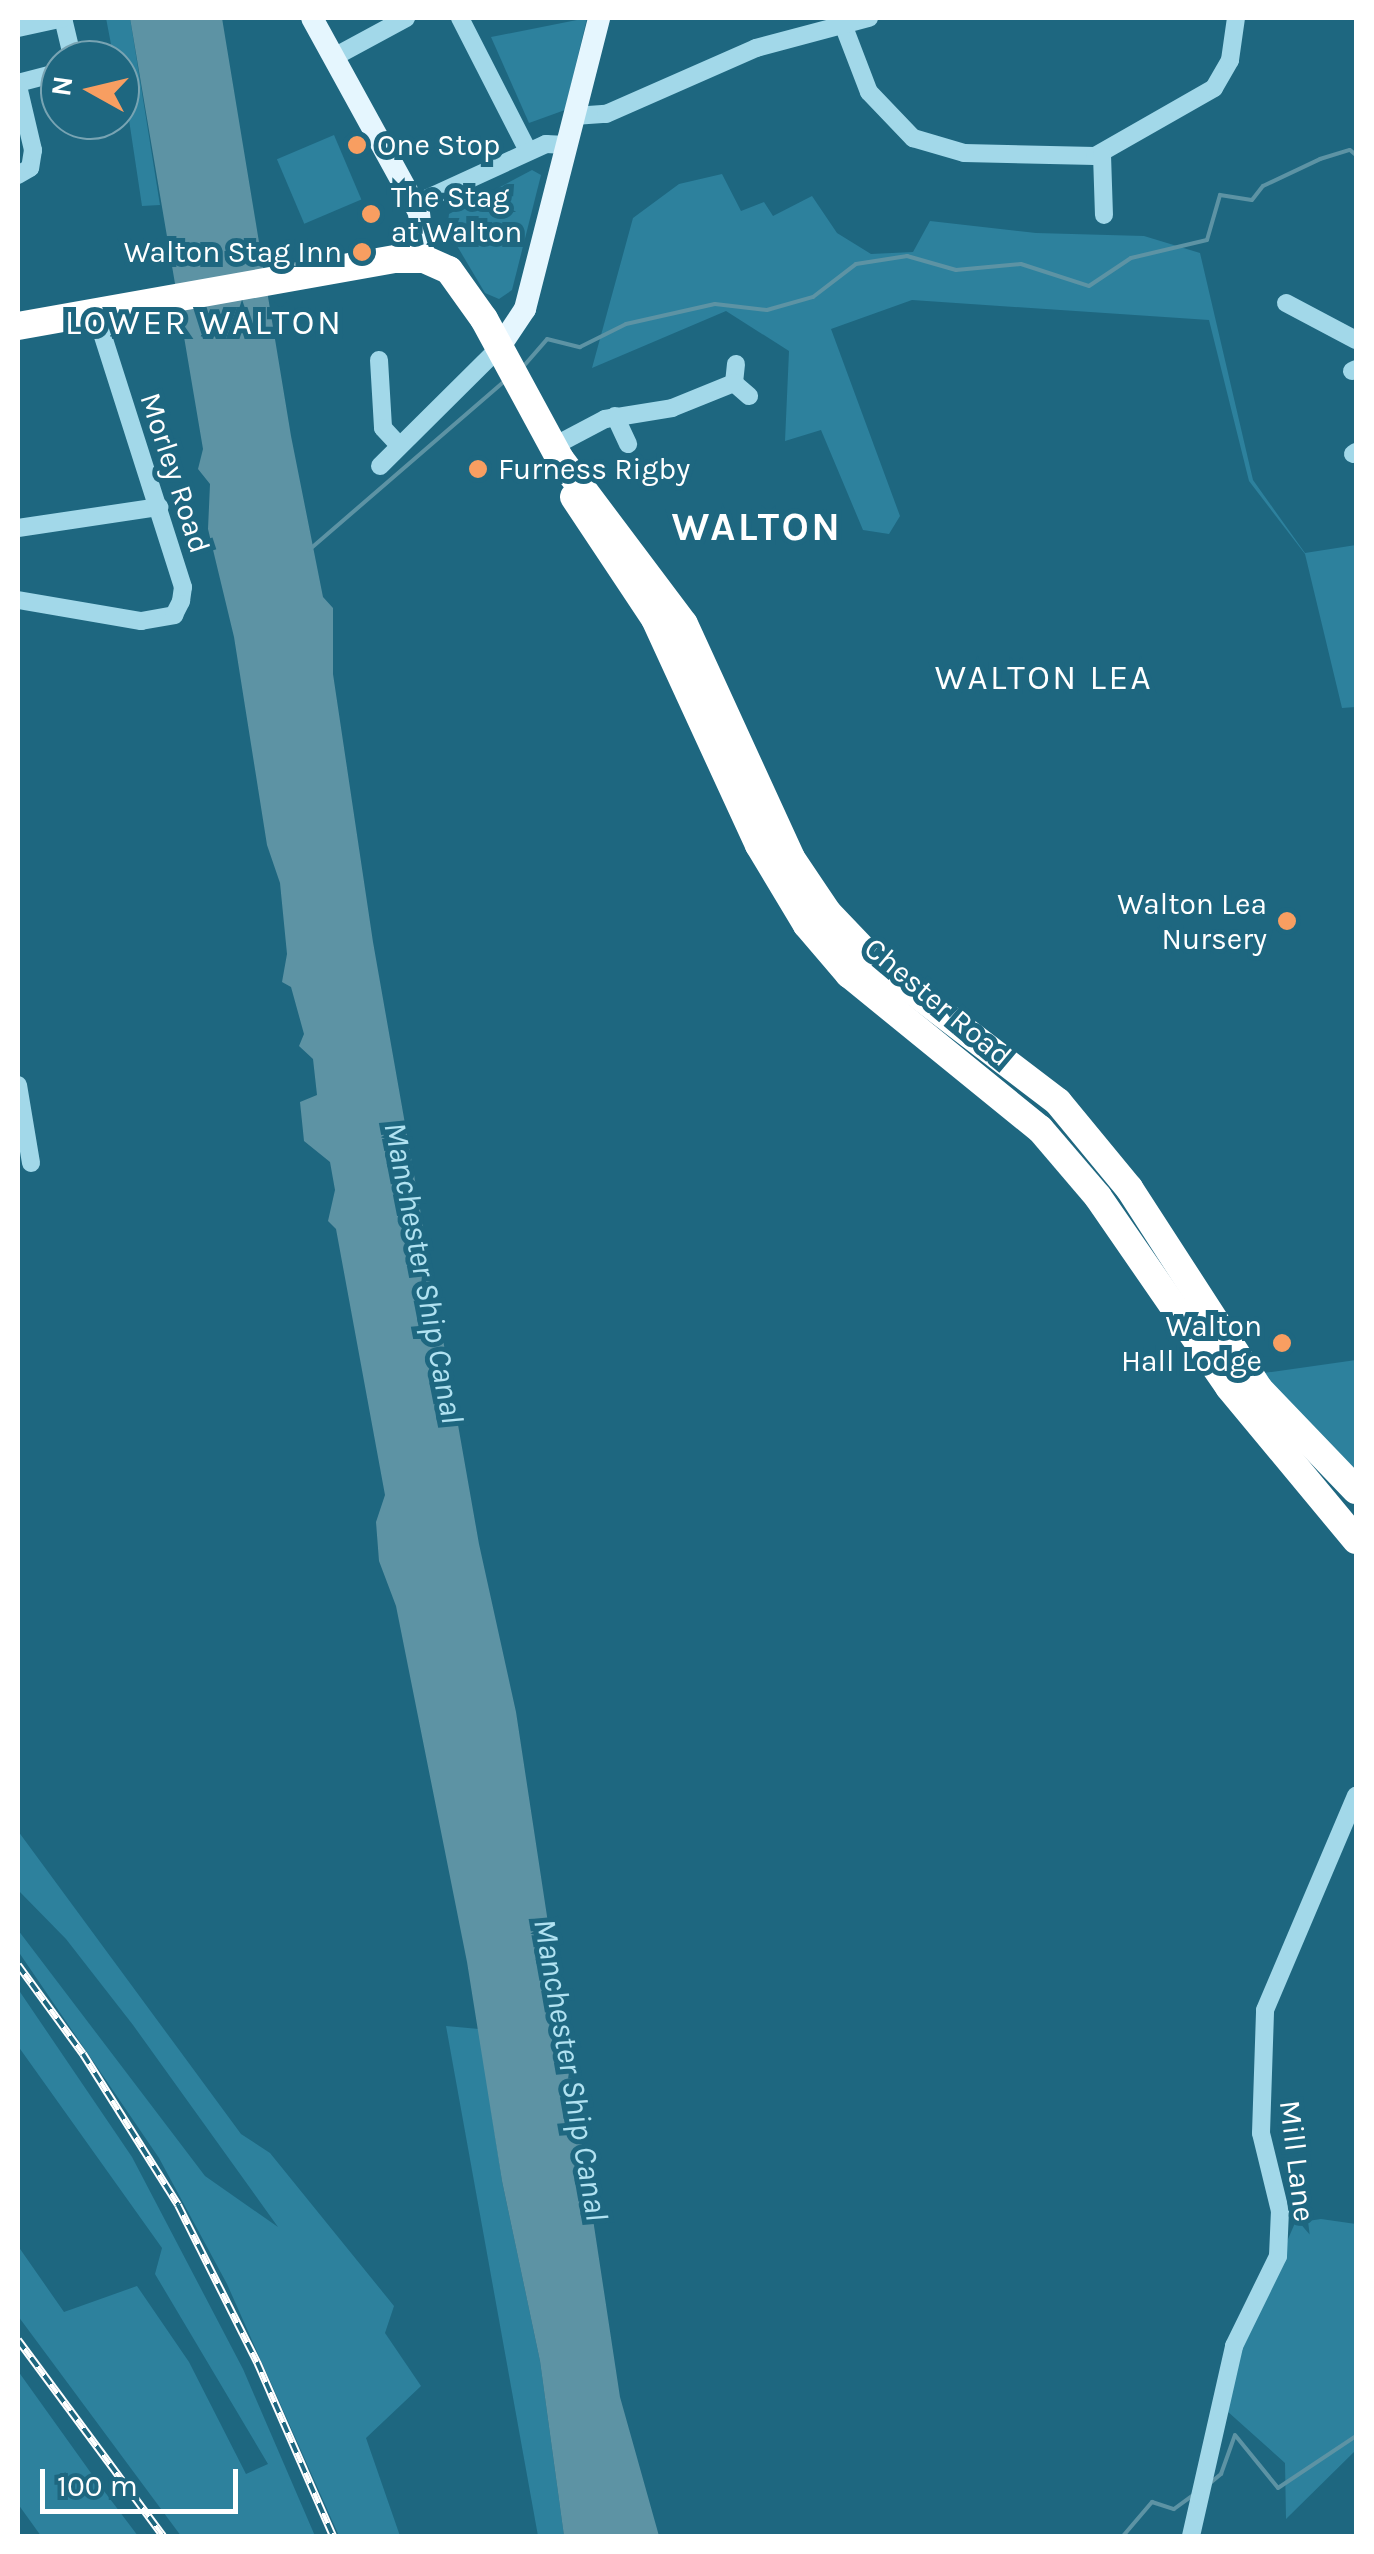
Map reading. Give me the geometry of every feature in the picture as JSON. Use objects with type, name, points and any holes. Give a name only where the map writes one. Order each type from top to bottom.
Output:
[{"type":"highway","name":"Chester Road","points":[[424,259],[457,278],[556,453],[684,624],[791,858],[828,913],[875,962],[1058,1102],[1129,1188],[1259,1389],[1356,1490]]},
{"type":"highway","points":[[18,326],[272,280],[424,259]]},
{"type":"highway","name":"Chester Road","points":[[556,453],[568,486],[670,647],[759,845],[807,926],[849,974],[1040,1129],[1098,1197],[1228,1388],[1356,1540]]},
{"type":"main road","points":[[312,18],[415,204],[424,259]]},
{"type":"main road","points":[[502,353],[525,310],[599,18]]},
{"type":"street","points":[[18,28],[64,18]]},
{"type":"street","points":[[334,57],[406,18]]},
{"type":"street","points":[[460,18],[528,152]]},
{"type":"street","points":[[574,116],[606,114],[756,48],[869,18]]},
{"type":"street","points":[[844,26],[870,92],[900,129],[925,144],[964,152],[1102,155],[1214,88],[1230,60],[1236,18]]},
{"type":"street","points":[[18,85],[33,150],[30,168],[18,175]]},
{"type":"street","points":[[415,204],[528,152],[566,144]]},
{"type":"street","points":[[1102,155],[1104,215]]},
{"type":"street","points":[[1286,303],[1356,340]]},
{"type":"street","name":"Morley Road","points":[[18,600],[141,620],[174,616],[183,588],[106,309]]},
{"type":"street","points":[[380,466],[502,353]]},
{"type":"street","points":[[379,360],[383,428],[399,445]]},
{"type":"street","points":[[556,453],[615,416],[672,408],[735,373],[749,396]]},
{"type":"street","points":[[615,416],[628,444]]},
{"type":"street","points":[[18,528],[159,507]]},
{"type":"street","points":[[18,1085],[31,1163]]},
{"type":"street","name":"Mill Lane","points":[[1191,2536],[1234,2346],[1278,2256],[1280,2211],[1261,2133],[1265,2010],[1356,1796]]},
{"type":"shaded area","points":[[106,18],[130,18],[134,40],[110,40]]},
{"type":"shaded area","points":[[587,18],[565,110],[529,123],[491,37]]},
{"type":"shaded area","points":[[140,80],[160,205],[142,206],[132,140],[140,140]]},
{"type":"shaded area","points":[[334,135],[361,199],[304,224],[277,159]]},
{"type":"shaded area","points":[[532,170],[541,175],[512,290],[499,299],[485,293],[447,229],[449,214]]},
{"type":"shaded area","points":[[722,174],[741,211],[764,202],[773,216],[812,196],[837,233],[871,254],[913,252],[930,221],[1036,233],[1144,236],[1200,253],[1253,480],[1305,553],[1356,545],[1356,707],[1342,708],[1305,554],[1249,481],[1209,320],[912,300],[831,329],[900,516],[889,534],[863,530],[821,430],[785,441],[789,351],[726,311],[592,368],[633,218],[679,184]]},
{"type":"shaded area","points":[[1356,1360],[1356,1474],[1303,1427],[1264,1373]]},
{"type":"shaded area","points":[[18,1831],[241,2134],[270,2153],[394,2306],[385,2333],[421,2386],[366,2438],[400,2536],[339,2536],[227,2284],[159,2158],[18,1951],[18,1930],[205,2176],[278,2227],[133,2025],[66,1939],[18,1890]]},
{"type":"shaded area","points":[[18,1989],[132,2157],[243,2369],[315,2536],[181,2536],[18,2316],[18,2246],[64,2312],[137,2286],[189,2362],[246,2474],[268,2464],[155,2274],[162,2248],[18,2046]]},
{"type":"shaded area","points":[[446,2026],[479,2029],[502,2181],[540,2361],[564,2536],[538,2536]]},
{"type":"shaded area","points":[[1321,2219],[1356,2224],[1356,2450],[1286,2519],[1285,2463],[1227,2411],[1239,2351],[1295,2223]]},
{"type":"shaded area","points":[[18,2371],[138,2536],[41,2536],[18,2504]]},
{"type":"water","name":"Manchester Ship Canal","points":[[130,18],[222,18],[291,436],[323,597],[333,608],[333,674],[373,942],[479,1544],[516,1712],[620,2397],[659,2536],[564,2536],[540,2361],[502,2181],[467,1962],[396,1606],[379,1561],[376,1522],[385,1495],[336,1229],[328,1221],[335,1190],[330,1162],[304,1141],[300,1102],[317,1095],[313,1059],[299,1046],[304,1034],[291,987],[282,982],[287,954],[280,883],[267,845],[234,637],[208,529],[210,484],[198,469],[203,449],[140,77],[140,40],[134,40]]},
{"type":"waterway","points":[[522,368],[547,339],[580,347],[626,324],[715,304],[767,310],[813,297],[856,264],[907,256],[956,270],[1021,264],[1089,286],[1131,258],[1207,240],[1220,195],[1252,200],[1263,186],[1320,159],[1350,150],[1356,155]]},
{"type":"waterway","points":[[309,550],[506,380]]},
{"type":"waterway","points":[[1209,2484],[1221,2474],[1235,2435],[1278,2488],[1356,2436]]},
{"type":"waterway","points":[[1123,2536],[1152,2502],[1174,2509],[1193,2495]]},
{"type":"railway","points":[[18,1965],[83,2054],[178,2205],[257,2362],[333,2536]]},
{"type":"railway","points":[[18,2340],[163,2536]]},
{"type":"place","name":"One Stop","points":[[357,145]]},
{"type":"place","name":"The Stag at Walton","points":[[371,214]]},
{"type":"place","name":"Walton Stag Inn","points":[[362,252]]},
{"type":"place","name":"Furness Rigby","points":[[478,469]]},
{"type":"place","name":"Walton Lea Nursery","points":[[1287,921]]},
{"type":"place","name":"Walton Hall Lodge","points":[[1282,1343]]},
{"type":"district","name":"LOWER WALTON","points":[[204,323]]},
{"type":"district","name":"WALTON","points":[[757,527]]},
{"type":"district","name":"WALTON LEA","points":[[1044,678]]}]
